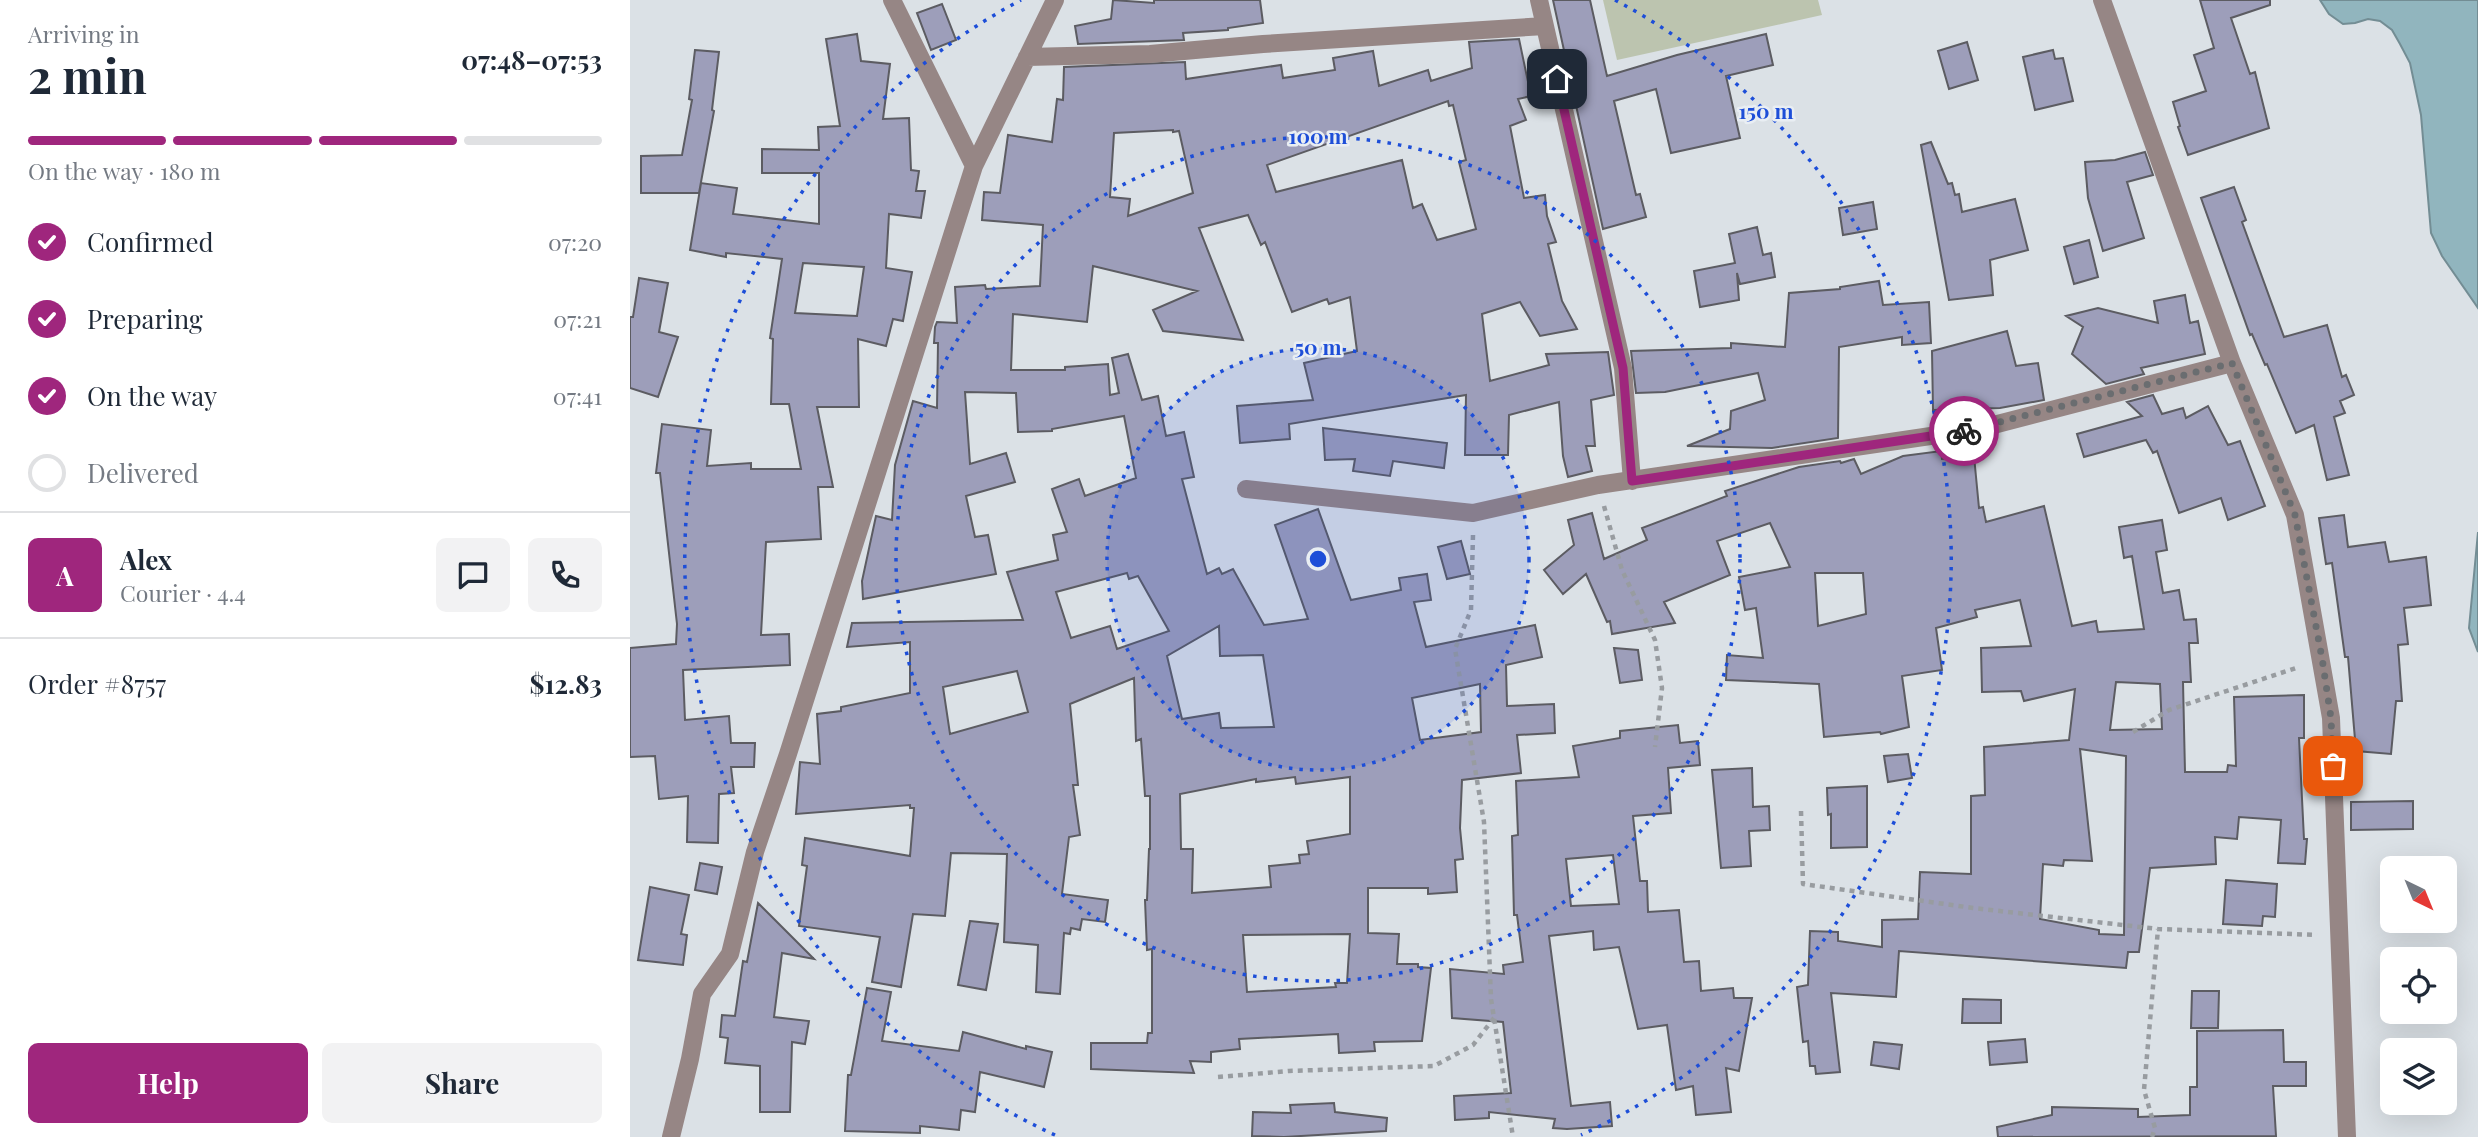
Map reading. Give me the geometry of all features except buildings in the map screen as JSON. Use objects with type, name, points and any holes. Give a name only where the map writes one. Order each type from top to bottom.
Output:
[{"type":"street","points":[[892,0],[974,166]]},
{"type":"street","points":[[671,1137],[702,994],[730,954],[755,852],[974,166],[1055,0]]},
{"type":"street","points":[[1539,0],[1623,368],[1632,481]]},
{"type":"street","points":[[2102,0],[2232,363],[2295,515],[2331,718],[2347,1137]]},
{"type":"street","points":[[1027,57],[1150,54],[1545,26]]},
{"type":"street","points":[[1247,489],[1473,513],[1598,485],[1978,429],[2232,363]]},
{"type":"path","points":[[1598,485],[1622,570],[1655,640],[1662,688],[1655,747]]},
{"type":"path","points":[[1473,513],[1471,610],[1455,649],[1484,822],[1494,1017],[1513,1137]]},
{"type":"path","points":[[2133,732],[2169,710],[2322,658]]},
{"type":"path","points":[[1801,811],[1803,884],[1959,906],[2158,929],[2339,936]]},
{"type":"path","points":[[2152,1137],[2155,1128],[2144,1090],[2158,929]]},
{"type":"path","points":[[1218,1077],[1289,1071],[1434,1066],[1474,1045],[1494,1017]]},
{"type":"green space","points":[[1603,0],[1818,0],[1822,15],[1617,60]]},
{"type":"water","points":[[2320,0],[2478,0],[2478,308],[2442,256],[2431,233],[2421,115],[2410,63],[2392,30],[2380,21],[2368,19],[2343,24],[2329,14]]},
{"type":"water","points":[[2478,532],[2478,652],[2469,628]]},
{"type":"way so far","points":[[1964,431],[2232,363],[2295,515],[2322,658],[2331,718],[2333,766]]},
{"type":"route","points":[[1557,79],[1623,368],[1632,481],[1964,431]]}]
